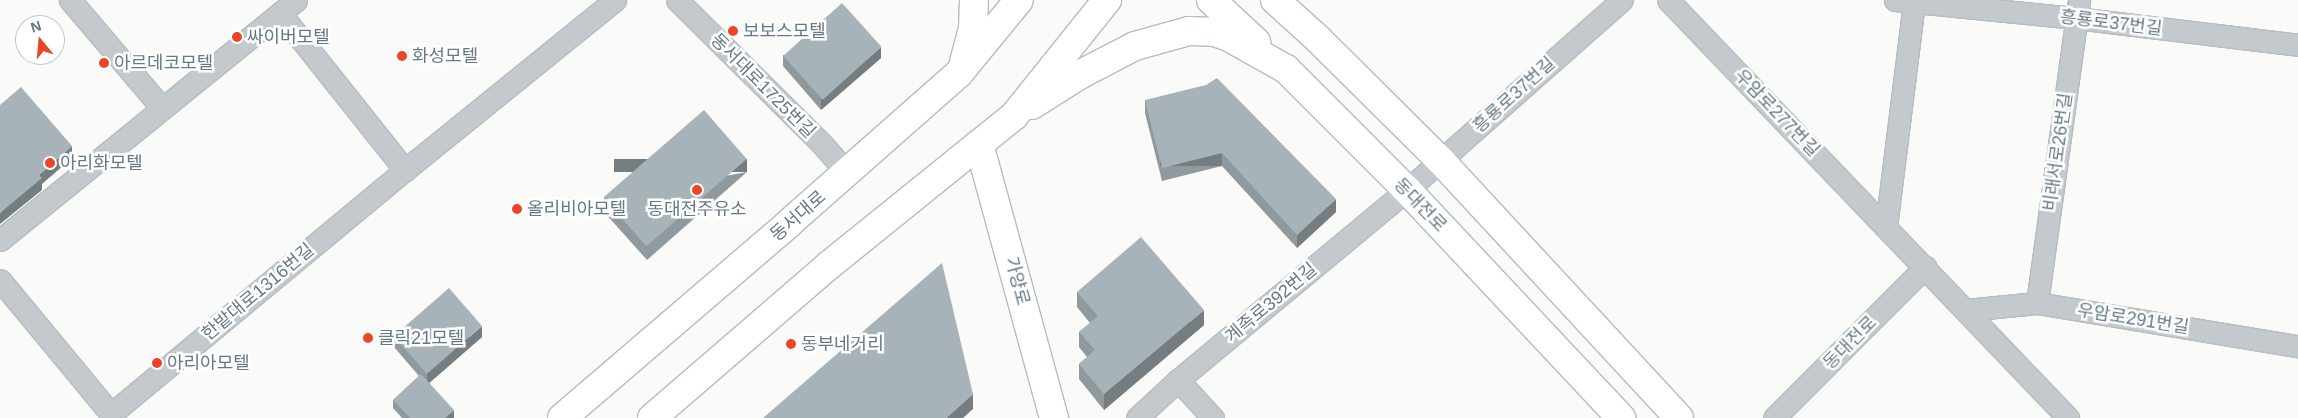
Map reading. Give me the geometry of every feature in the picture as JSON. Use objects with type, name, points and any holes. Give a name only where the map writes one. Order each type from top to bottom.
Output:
[{"type":"main road","points":[[959,72],[971,41],[974,0]]},
{"type":"main road","name":"동서대로","points":[[562,418],[846,173],[959,72],[1019,0]]},
{"type":"main road","points":[[1014,116],[1107,0]]},
{"type":"main road","name":"동대전로","points":[[1211,0],[1286,69],[1408,190],[1621,418]]},
{"type":"main road","points":[[1275,0],[1318,39],[1441,161],[1679,418]]},
{"type":"main road","points":[[1301,0],[1318,39]]},
{"type":"main road","points":[[652,418],[828,266],[979,144],[1014,116],[1081,74],[1135,46],[1189,31],[1214,32],[1227,36],[1286,69]]},
{"type":"main road","name":"가양로","points":[[979,144],[1054,418]]},
{"type":"street","points":[[70,0],[162,108]]},
{"type":"street","name":"한밭대로1316번길","points":[[113,416],[405,170],[615,0]]},
{"type":"street","name":"동서대로1725번길","points":[[677,0],[822,144],[846,173]]},
{"type":"street","name":"흥룡로37번길","points":[[1408,190],[1622,0]]},
{"type":"street","name":"우암로277번길","points":[[1668,0],[2068,418]]},
{"type":"street","points":[[1886,227],[1904,1]]},
{"type":"street","name":"흥룡로37번길","points":[[1904,1],[2078,9],[2298,45]]},
{"type":"street","points":[[0,240],[288,6],[405,170]]},
{"type":"street","name":"비래서로26번길","points":[[2037,304],[2078,9]]},
{"type":"street","name":"계족로392번길","points":[[1138,418],[1178,380],[1408,190]]},
{"type":"street","name":"동대전로","points":[[1774,418],[1925,267]]},
{"type":"street","points":[[0,280],[113,416]]},
{"type":"street","name":"우암로291번길","points":[[1966,310],[2037,304],[2298,346]]},
{"type":"street","points":[[1178,380],[1213,418]]},
{"type":"building","points":[[842,3],[881,47],[823,100],[783,56]]},
{"type":"building","points":[[1217,78],[1336,199],[1297,235],[1222,153],[1162,168],[1145,100],[1206,85]]},
{"type":"building","points":[[21,87],[72,146],[39,175],[42,178],[0,213],[0,105]]},
{"type":"building","points":[[704,110],[747,159],[646,246],[604,197]]},
{"type":"building","points":[[1141,237],[1204,310],[1104,394],[1079,364],[1095,350],[1079,332],[1098,316],[1077,292]]},
{"type":"building","points":[[942,263],[973,394],[946,418],[763,418]]},
{"type":"building","points":[[449,288],[482,326],[427,374],[394,336]]},
{"type":"building","points":[[421,374],[454,410],[445,418],[410,418],[393,400]]},
{"type":"place","name":"보보스모텔","points":[[733,31]]},
{"type":"place","name":"싸이버모텔","points":[[237,37]]},
{"type":"place","name":"화성모텔","points":[[402,56]]},
{"type":"place","name":"아르데코모텔","points":[[104,63]]},
{"type":"place","name":"아리화모텔","points":[[50,163]]},
{"type":"place","name":"동대전주유소","points":[[697,190]]},
{"type":"place","name":"올리비아모텔","points":[[517,209]]},
{"type":"place","name":"클릭21모텔","points":[[368,338]]},
{"type":"place","name":"동부네거리","points":[[791,344]]},
{"type":"place","name":"아리아모텔","points":[[157,363]]}]
